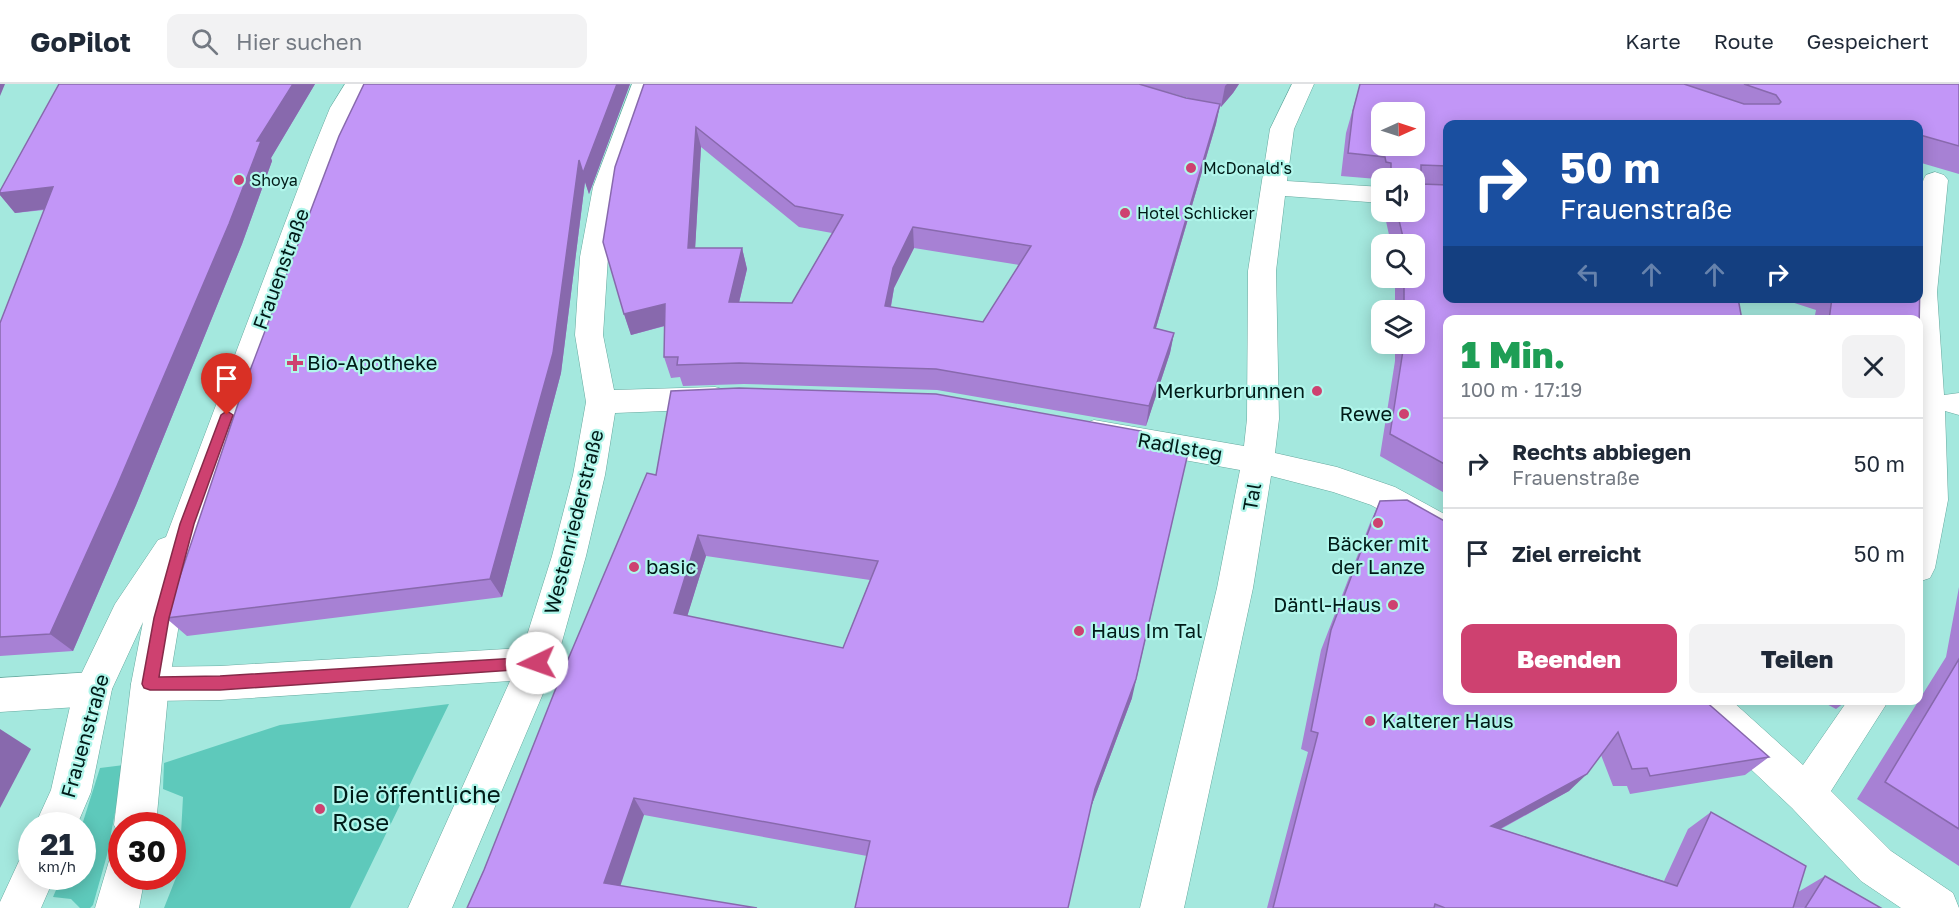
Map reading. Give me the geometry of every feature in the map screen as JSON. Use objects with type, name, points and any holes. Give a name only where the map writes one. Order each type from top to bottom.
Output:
[{"type":"street","name":"Frauenstraße","points":[[136,812],[150,684],[162,618],[187,524],[322,157],[342,108],[356,84]]},
{"type":"street","name":"Westenriederstraße","points":[[430,908],[537,663],[569,556],[589,475],[601,402],[589,335],[594,257],[606,187],[643,84]]},
{"type":"street","name":"Tal","points":[[1162,908],[1235,588],[1258,461],[1263,419],[1262,271],[1282,129],[1303,84]]},
{"type":"street","points":[[1923,278],[1938,180]]},
{"type":"street","points":[[1272,188],[1371,194]]},
{"type":"street","points":[[1923,317],[1929,395],[1931,500],[1923,542]]},
{"type":"street","points":[[601,402],[744,396]]},
{"type":"street","name":"Radlsteg","points":[[1062,426],[1258,461],[1337,480],[1383,496],[1443,529]]},
{"type":"street","name":"Frauenstraße","points":[[62,812],[71,792],[93,690],[128,615],[187,524]]},
{"type":"street","points":[[150,684],[220,683],[537,663]]},
{"type":"street","points":[[0,695],[93,690]]},
{"type":"street","points":[[1708,705],[1806,794],[1876,866],[1938,908]]},
{"type":"street","points":[[1806,794],[1867,705]]},
{"type":"street","points":[[19,908],[27,890]]},
{"type":"street","points":[[117,908],[121,890]]},
{"type":"green space","points":[[449,704],[350,908],[164,908],[171,890],[186,890],[186,812],[182,812],[183,797],[163,789],[164,763],[280,725]]},
{"type":"green space","points":[[124,765],[115,812],[108,812],[108,850],[93,905],[90,908],[80,908],[71,899],[53,897],[56,890],[96,890],[96,812],[86,812],[100,768]]},
{"type":"building","points":[[59,84],[293,84],[257,141],[261,141],[229,224],[117,486],[50,634],[0,637],[0,323],[53,187],[0,193],[0,191]]},
{"type":"building","points":[[364,84],[617,84],[583,173],[579,160],[553,353],[490,579],[166,618],[243,389],[339,136]]},
{"type":"building","points":[[644,84],[1139,84],[1186,98],[1220,104],[1154,328],[1174,333],[1149,406],[936,369],[739,363],[677,365],[678,357],[664,357],[665,304],[624,314],[603,242],[615,167]],"holes":[[[696,127],[795,206],[843,215],[792,303],[729,302],[742,248],[688,248]],[[913,227],[1031,246],[983,322],[885,306],[893,268]]]},
{"type":"building","points":[[1360,84],[1684,84],[1744,104],[1779,104],[1781,102],[1776,95],[1744,84],[1959,84],[1959,146],[1923,136],[1923,120],[1443,120],[1443,166],[1391,168],[1391,163],[1386,162],[1385,157],[1376,156],[1425,156],[1425,102],[1371,102],[1371,155],[1348,153],[1353,111]]},
{"type":"building","points":[[1425,184],[1443,185],[1443,303],[1739,303],[1741,315],[1443,315],[1443,463],[1390,434],[1402,354],[1425,354],[1425,300],[1404,300],[1404,288],[1425,288],[1425,234],[1402,234],[1399,222],[1425,222]]},
{"type":"building","points":[[1831,303],[1920,303],[1919,315],[1830,315]]},
{"type":"building","points":[[739,388],[936,394],[1141,431],[1137,442],[1188,453],[1136,679],[1095,789],[1068,908],[855,908],[870,841],[634,798],[604,883],[757,908],[467,908],[558,683],[647,473],[656,475],[671,391]],"holes":[[[698,535],[878,561],[843,648],[674,613]]]},
{"type":"building","points":[[1407,500],[1443,520],[1443,705],[1710,705],[1769,757],[1650,776],[1647,768],[1632,769],[1618,732],[1587,774],[1491,826],[1677,886],[1711,812],[1806,866],[1793,908],[1445,908],[1435,904],[1434,908],[1273,908],[1318,733],[1311,731],[1331,630],[1380,501]]},
{"type":"building","points":[[1959,659],[1959,829],[1885,782]]},
{"type":"building","points":[[1825,876],[1881,908],[1805,908]]},
{"type":"place","name":"McDonald's","points":[[1191,168]]},
{"type":"place","name":"Shoya","points":[[239,180]]},
{"type":"place","name":"Hotel Schlicker","points":[[1125,213]]},
{"type":"place","name":"Bio-Apotheke","points":[[295,363]]},
{"type":"place","name":"Merkurbrunnen","points":[[1317,391]]},
{"type":"place","name":"Rewe","points":[[1404,414]]},
{"type":"place","name":"Bäcker mit der Lanze","points":[[1378,523]]},
{"type":"place","name":"basic","points":[[634,567]]},
{"type":"place","name":"Däntl-Haus","points":[[1393,605]]},
{"type":"place","name":"Haus Im Tal","points":[[1079,631]]},
{"type":"place","name":"Kalterer Haus","points":[[1370,721]]},
{"type":"place","name":"Die öffentliche Rose","points":[[320,809]]},
{"type":"route","points":[[227,415],[187,524],[162,618],[150,684],[220,683],[537,663]]}]
